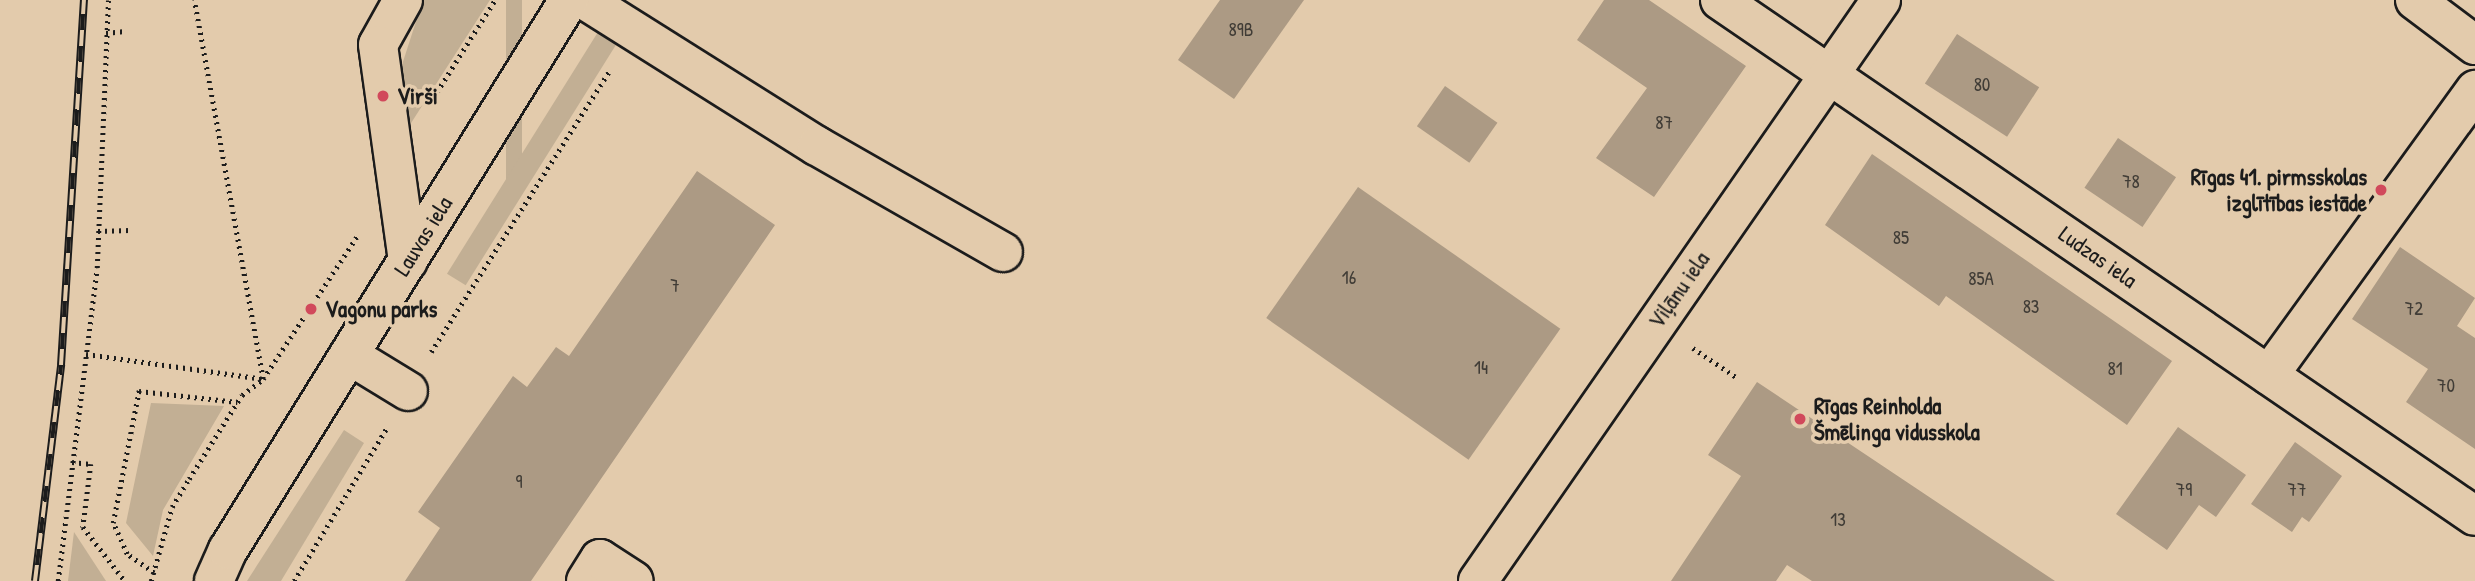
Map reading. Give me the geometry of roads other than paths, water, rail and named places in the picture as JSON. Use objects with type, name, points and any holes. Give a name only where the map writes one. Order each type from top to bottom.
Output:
[{"type":"street","points":[[403,0],[378,45],[392,169],[408,261]]},
{"type":"street","name":"Lauvas iela","points":[[214,581],[349,355],[569,0]]},
{"type":"street","points":[[585,0],[817,146],[1003,252]]},
{"type":"street","name":"Ludzas iela","points":[[1720,0],[2475,516]]},
{"type":"street","name":"Viļānu iela","points":[[1478,581],[1881,0]]},
{"type":"street","points":[[2416,0],[2475,45]]},
{"type":"street","points":[[2269,375],[2475,90]]},
{"type":"street","points":[[349,355],[408,391]]},
{"type":"street","points":[[586,581],[600,559],[634,581]]},
{"type":"railway","points":[[35,581],[61,365],[84,0]]},
{"type":"place","name":"Virši","points":[[383,96]]},
{"type":"place","name":"Rīgas 41. pirmsskolas izglītības iestāde","points":[[2381,190]]},
{"type":"place","name":"Vagonu parks","points":[[311,309]]},
{"type":"place","name":"Rīgas Reinholda Šmēlinga vidusskola","points":[[1800,419]]}]
